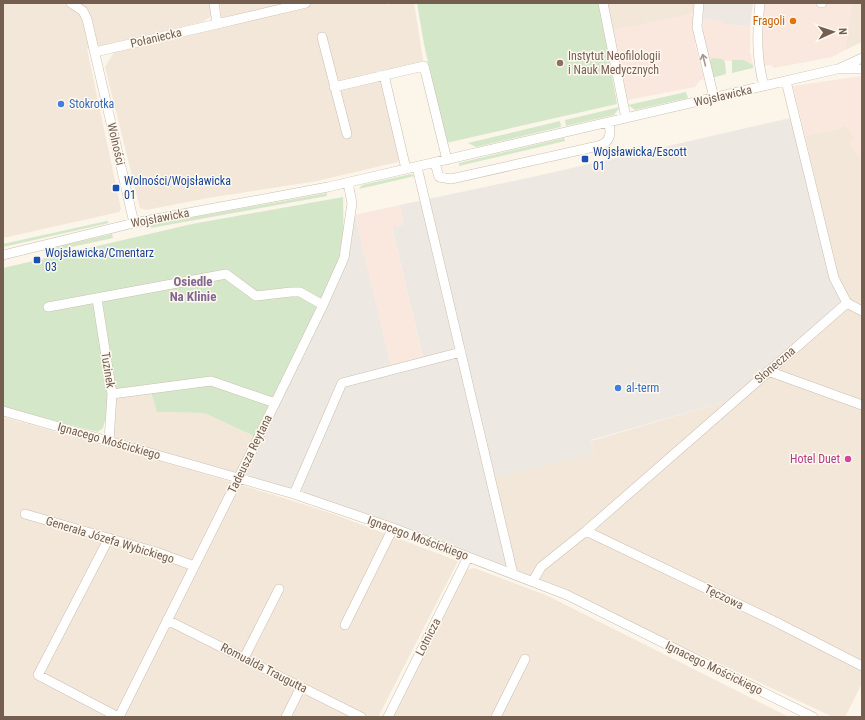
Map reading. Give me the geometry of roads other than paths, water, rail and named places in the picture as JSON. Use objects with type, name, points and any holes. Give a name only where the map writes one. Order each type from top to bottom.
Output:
[{"type":"street","name":"Wolności","points":[[71,3],[83,11],[87,19],[134,222]]},
{"type":"street","points":[[214,3],[217,24]]},
{"type":"street","name":"Połaniecka","points":[[95,52],[306,3]]},
{"type":"street","points":[[603,3],[626,118]]},
{"type":"street","points":[[699,3],[697,27],[714,98]]},
{"type":"street","points":[[760,3],[756,34],[760,68],[764,86]]},
{"type":"street","points":[[322,37],[347,134]]},
{"type":"street","name":"Wojsławicka","points":[[3,255],[134,222],[348,183],[837,69],[862,58]]},
{"type":"street","points":[[334,87],[424,66],[447,160]]},
{"type":"street","name":"Wojsławicka","points":[[837,69],[862,70]]},
{"type":"street","points":[[384,75],[406,169]]},
{"type":"street","points":[[786,81],[834,278],[847,303],[862,311]]},
{"type":"street","points":[[435,163],[439,177],[451,180],[598,146],[607,142],[610,136],[609,122]]},
{"type":"street","points":[[416,167],[513,574]]},
{"type":"street","name":"Tadeusza Reytana","points":[[118,717],[240,478],[344,258],[352,203],[348,183]]},
{"type":"street","points":[[48,307],[226,274],[256,296],[300,292],[323,305]]},
{"type":"street","name":"Tuzinek","points":[[97,299],[112,394],[109,441]]},
{"type":"street","name":"Słoneczna","points":[[533,581],[541,567],[586,531],[847,303]]},
{"type":"street","points":[[294,494],[342,383],[461,352]]},
{"type":"street","points":[[768,372],[862,405]]},
{"type":"street","points":[[112,394],[211,381],[275,403]]},
{"type":"street","name":"Ignacego Mościckiego","points":[[3,411],[294,494],[393,528],[567,595],[812,717]]},
{"type":"street","name":"Generała Józefa Wybickiego","points":[[25,514],[109,538],[194,566]]},
{"type":"street","points":[[345,625],[393,528]]},
{"type":"street","name":"Tęczowa","points":[[586,531],[776,622],[862,666]]},
{"type":"street","points":[[109,538],[38,675],[118,717]]},
{"type":"street","name":"Lotnicza","points":[[388,717],[468,557]]},
{"type":"street","points":[[244,658],[279,589]]},
{"type":"street","name":"Romualda Traugutta","points":[[167,620],[361,717]]},
{"type":"street","points":[[496,717],[525,659]]},
{"type":"street","points":[[286,717],[301,687]]},
{"type":"place","name":"Fragoli","points":[[793,21]]},
{"type":"place","name":"Instytut Neofilologii i Nauk Medycznych","points":[[560,63]]},
{"type":"place","name":"Stokrotka","points":[[61,104]]},
{"type":"place","name":"Wojsławicka/Escott 01","points":[[585,159]]},
{"type":"place","name":"Wolności/Wojsławicka 01","points":[[116,188]]},
{"type":"place","name":"Wojsławicka/Cmentarz 03","points":[[37,260]]},
{"type":"place","name":"al-term","points":[[618,388]]},
{"type":"place","name":"Hotel Duet","points":[[848,459]]},
{"type":"district","name":"Osiedle Na Klinie","points":[[193,288]]}]
